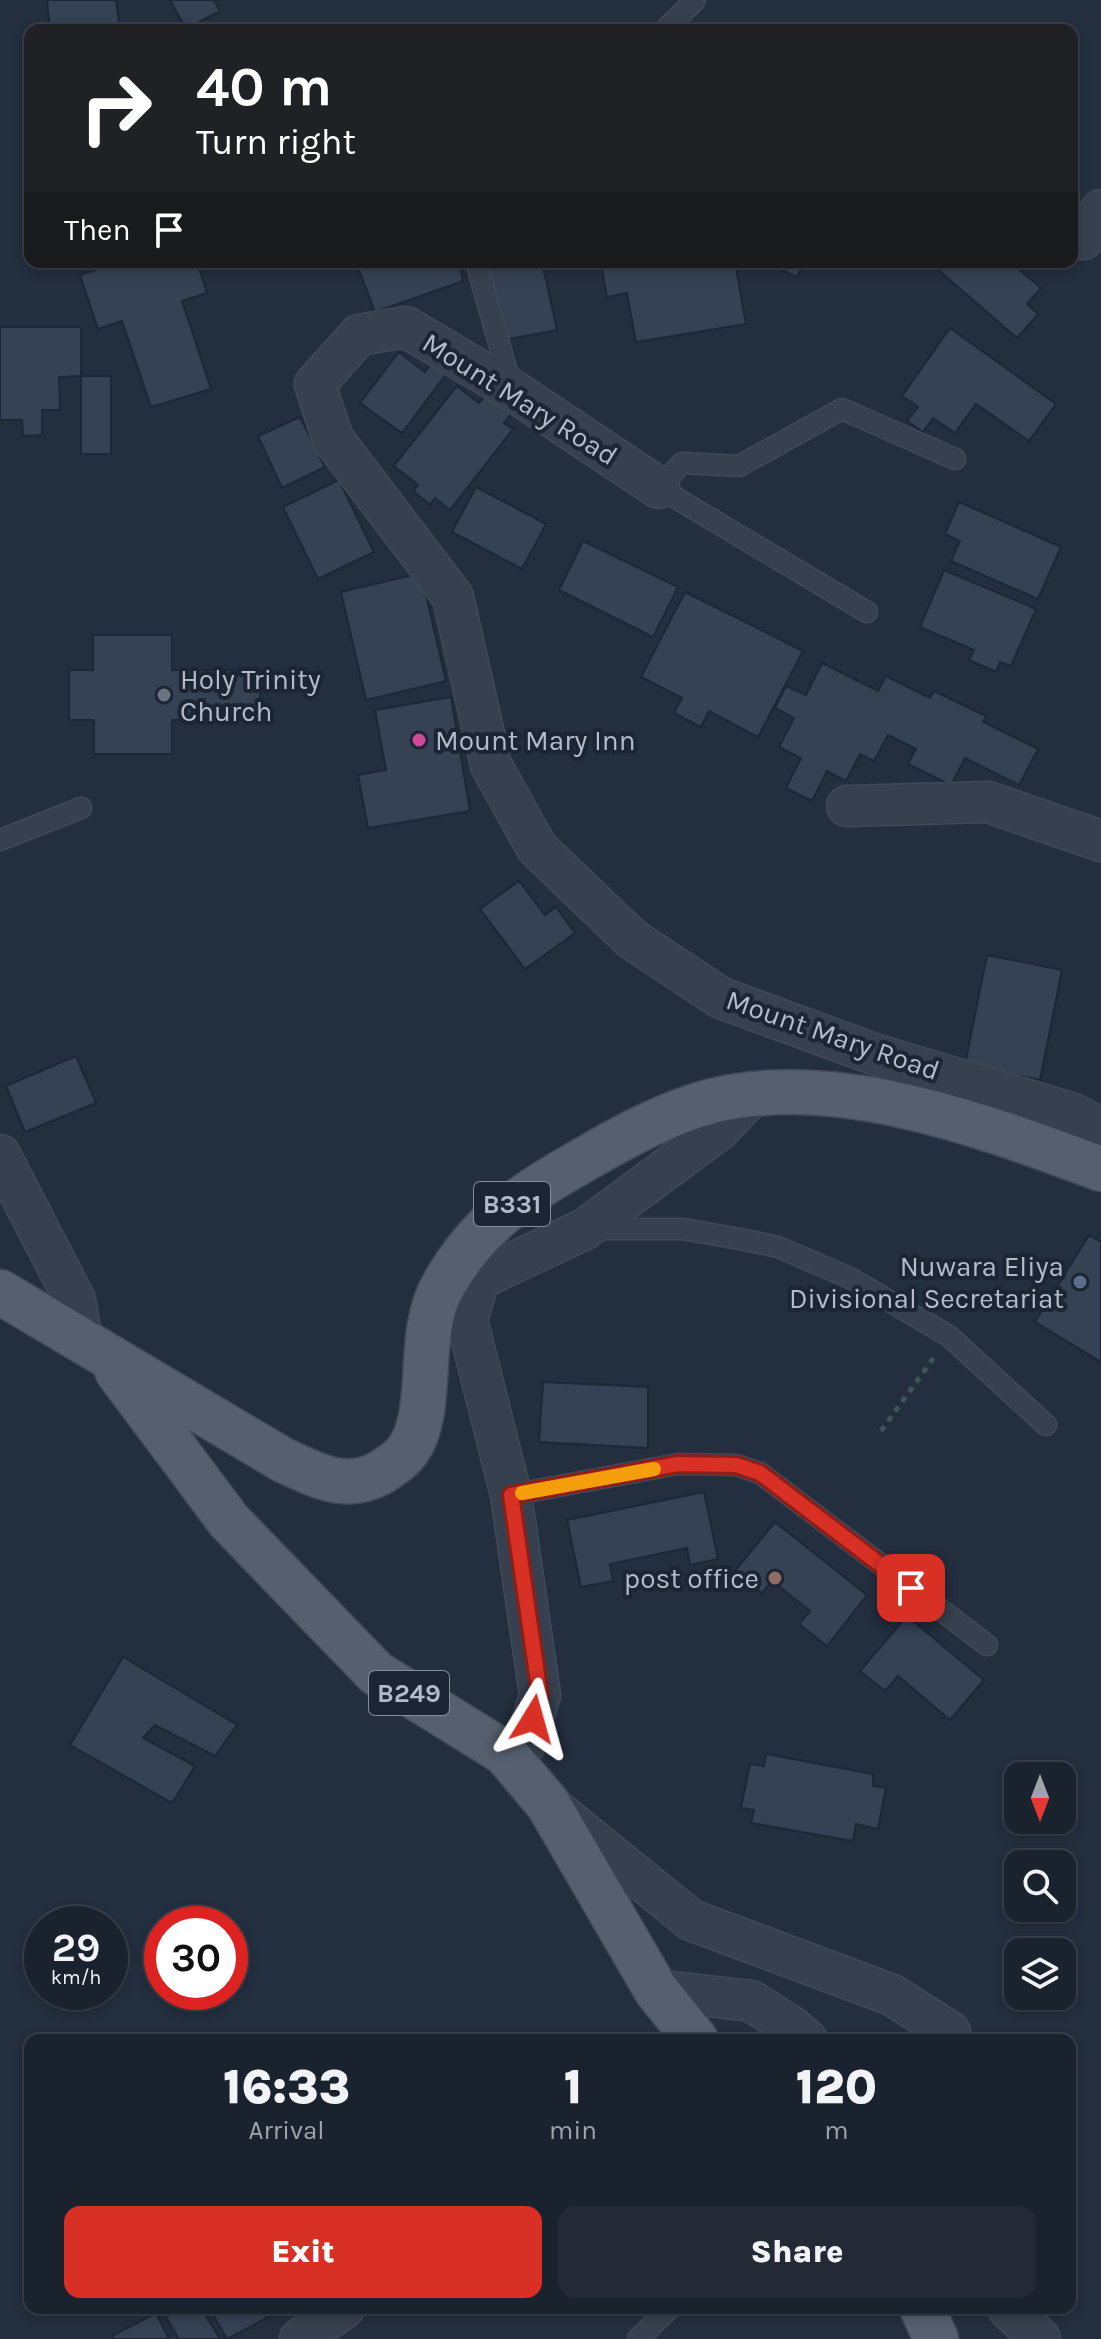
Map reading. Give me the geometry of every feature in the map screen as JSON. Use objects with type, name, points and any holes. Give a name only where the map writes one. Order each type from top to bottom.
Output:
[{"type":"main road","name":"B331","points":[[93,1347],[283,1460],[322,1478],[348,1483],[372,1477],[393,1465],[408,1451],[416,1436],[421,1415],[430,1319],[441,1289],[481,1233],[508,1206],[606,1147],[678,1113],[711,1102],[753,1094],[793,1091],[842,1094],[1012,1136],[1101,1169]]},
{"type":"main road","name":"B249","points":[[0,1292],[93,1347],[229,1521],[376,1673],[505,1753],[548,1804],[656,1990],[691,2034]]},
{"type":"main road","points":[[925,2314],[936,2339]]},
{"type":"street","name":"Mount Mary Road","points":[[659,488],[512,390],[406,327],[359,335],[315,384],[333,439],[453,597],[491,765],[537,848],[632,939],[721,998],[874,1054],[1071,1113],[1101,1128]]},
{"type":"street","points":[[847,806],[988,802],[1101,841]]},
{"type":"street","points":[[505,1753],[526,1743],[540,1695],[511,1495],[467,1320],[479,1279],[585,1229],[719,1130],[753,1094]]},
{"type":"street","points":[[0,1155],[75,1300],[93,1347]]},
{"type":"street","points":[[548,1804],[691,1920],[892,1995],[950,2032]]},
{"type":"street","points":[[656,1990],[751,2001],[800,2034]]},
{"type":"street","points":[[300,2339],[335,2314]]},
{"type":"street","points":[[1014,2314],[1040,2339]]},
{"type":"lane","points":[[671,24],[695,0]]},
{"type":"lane","points":[[478,268],[512,390]]},
{"type":"lane","points":[[867,612],[659,488],[682,463],[739,466],[842,409],[955,459]]},
{"type":"lane","points":[[0,840],[81,808]]},
{"type":"lane","points":[[585,1229],[683,1229],[778,1247],[850,1278],[949,1336],[1046,1425]]},
{"type":"lane","points":[[511,1495],[678,1464],[736,1465],[760,1473],[987,1645]]},
{"type":"lane","points":[[638,2339],[664,2314]]},
{"type":"path","points":[[881,1431],[949,1336]]},
{"type":"building","points":[[47,0],[116,0],[119,24],[49,24]]},
{"type":"building","points":[[170,0],[214,0],[220,11],[195,24],[183,24]]},
{"type":"building","points":[[102,268],[199,268],[207,293],[182,301],[211,389],[151,407],[122,321],[98,329],[80,275]]},
{"type":"building","points":[[358,268],[460,268],[463,281],[375,312]]},
{"type":"building","points":[[487,268],[543,268],[557,330],[504,340]]},
{"type":"building","points":[[602,268],[736,268],[746,324],[636,342],[627,293],[607,297]]},
{"type":"building","points":[[777,268],[801,268],[797,277]]},
{"type":"building","points":[[936,268],[1017,268],[1041,288],[1027,304],[1038,314],[1017,338]]},
{"type":"building","points":[[0,327],[81,327],[81,376],[59,377],[60,410],[42,410],[42,435],[23,436],[22,420],[0,420]]},
{"type":"building","points":[[950,328],[1056,404],[1029,441],[976,404],[955,433],[933,418],[923,432],[907,421],[918,407],[902,396]]},
{"type":"building","points":[[399,352],[425,372],[435,359],[450,369],[402,433],[360,403]]},
{"type":"building","points":[[81,376],[111,376],[111,454],[81,454]]},
{"type":"building","points":[[457,386],[479,403],[488,392],[513,412],[504,423],[513,429],[450,510],[435,498],[430,505],[413,491],[418,485],[394,466]]},
{"type":"building","points":[[300,417],[325,467],[282,488],[258,436]]},
{"type":"building","points":[[339,480],[374,552],[318,579],[283,507]]},
{"type":"building","points":[[476,487],[546,524],[522,569],[452,532]]},
{"type":"building","points":[[959,502],[1061,547],[1038,599],[951,561],[960,541],[945,534]]},
{"type":"building","points":[[583,541],[678,587],[653,637],[559,590]]},
{"type":"building","points":[[944,570],[1036,609],[1011,666],[1000,662],[996,672],[969,660],[974,650],[920,627]]},
{"type":"building","points":[[421,573],[446,681],[366,700],[341,592]]},
{"type":"building","points":[[685,592],[803,651],[758,737],[709,711],[701,727],[674,713],[682,698],[641,677]]},
{"type":"building","name":"Holy Trinity Church","points":[[93,635],[172,635],[172,670],[260,670],[260,720],[172,720],[172,754],[94,754],[94,720],[69,720],[69,670],[93,670]]},
{"type":"building","points":[[822,663],[878,691],[886,676],[930,698],[934,691],[986,716],[983,722],[1038,749],[1019,785],[965,758],[951,785],[908,764],[916,749],[888,735],[874,761],[860,754],[846,781],[827,771],[812,801],[786,788],[801,758],[779,747],[794,718],[775,708],[786,686],[806,695]]},
{"type":"building","name":"Mount Mary Inn","points":[[451,697],[470,811],[368,828],[358,775],[386,770],[375,710]]},
{"type":"building","points":[[519,881],[545,915],[556,907],[575,933],[525,969],[480,909]]},
{"type":"building","points":[[987,955],[1062,970],[1040,1080],[965,1065]]},
{"type":"building","points":[[76,1056],[96,1103],[25,1132],[6,1086]]},
{"type":"building","name":"Nuwara Eliya Divisional Secretariat","points":[[1089,1235],[1101,1242],[1101,1362],[1035,1322]]},
{"type":"building","points":[[543,1382],[648,1387],[648,1448],[539,1442]]},
{"type":"building","points":[[704,1492],[718,1559],[690,1565],[687,1548],[610,1564],[613,1581],[581,1587],[567,1520]]},
{"type":"building","points":[[775,1522],[867,1595],[827,1646],[799,1624],[810,1611],[772,1581],[762,1593],[734,1572]]},
{"type":"building","points":[[907,1616],[984,1680],[950,1720],[898,1676],[885,1691],[860,1671]]},
{"type":"building","points":[[123,1657],[237,1725],[215,1756],[155,1725],[143,1738],[195,1766],[172,1803],[70,1745]]},
{"type":"building","points":[[766,1754],[873,1774],[873,1786],[886,1788],[878,1829],[856,1824],[853,1841],[751,1823],[754,1810],[741,1808],[750,1764],[764,1766]]},
{"type":"building","points":[[156,2314],[169,2339],[114,2339],[112,2336]]},
{"type":"building","points":[[171,2314],[205,2314],[220,2339],[179,2339],[166,2317]]},
{"type":"building","points":[[212,2314],[272,2315],[227,2339]]},
{"type":"slow traffic","points":[[522,1493],[654,1469]]},
{"type":"place","name":"Holy Trinity Church","points":[[164,695]]},
{"type":"place","name":"Mount Mary Inn","points":[[419,740]]},
{"type":"place","name":"Nuwara Eliya Divisional Secretariat","points":[[1080,1282]]},
{"type":"place","name":"post office","points":[[775,1578]]},
{"type":"route","points":[[533,1719],[540,1695],[511,1495],[678,1464],[736,1465],[760,1473],[911,1588]]}]
